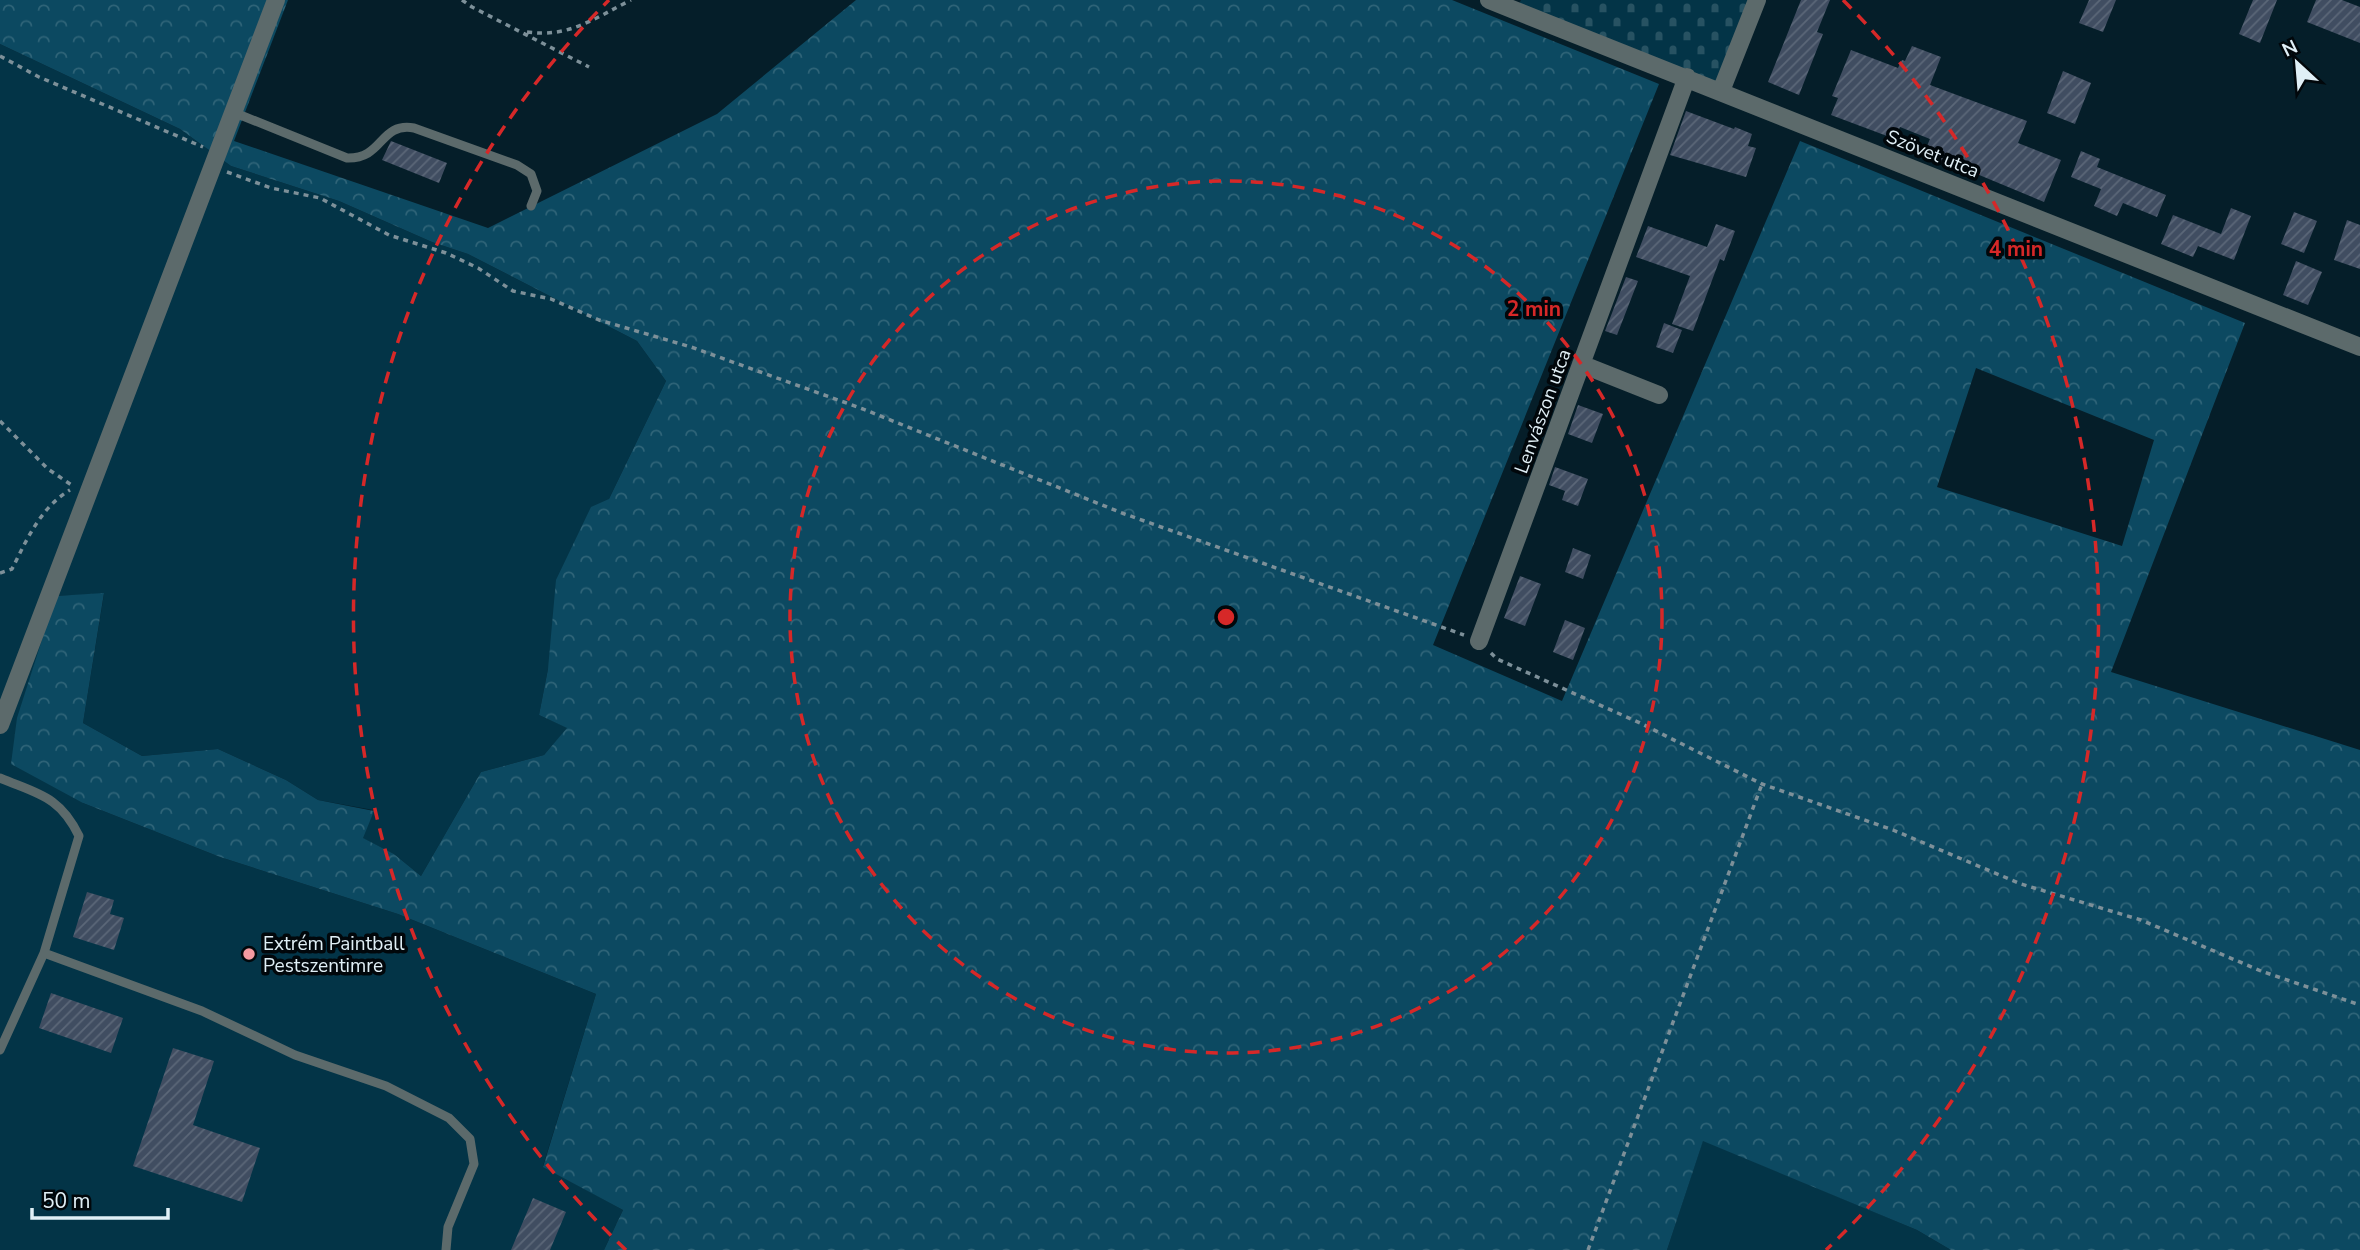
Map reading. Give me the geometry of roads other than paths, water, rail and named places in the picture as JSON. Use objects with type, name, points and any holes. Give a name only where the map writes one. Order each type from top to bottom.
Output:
[{"type":"street","points":[[0,725],[83,485],[216,157],[276,0]]},
{"type":"street","name":"Szövet utca","points":[[1489,0],[1519,5],[1721,91],[2360,347]]},
{"type":"street","points":[[1721,91],[1757,0]]},
{"type":"street","name":"Lenvászon utca","points":[[1479,641],[1687,77]]},
{"type":"street","points":[[1581,364],[1659,395]]},
{"type":"lane","points":[[233,112],[347,158],[357,159],[367,155],[396,128],[414,128],[517,165],[531,174],[537,191],[531,206]]},
{"type":"lane","points":[[0,778],[52,800],[70,817],[79,836],[44,953],[0,1050]]},
{"type":"lane","points":[[44,953],[202,1011],[295,1055],[386,1086],[449,1118],[470,1139],[474,1164],[448,1227],[446,1250]]},
{"type":"place","name":"Extrém Paintball Pestszentimre","points":[[249,954]]}]
